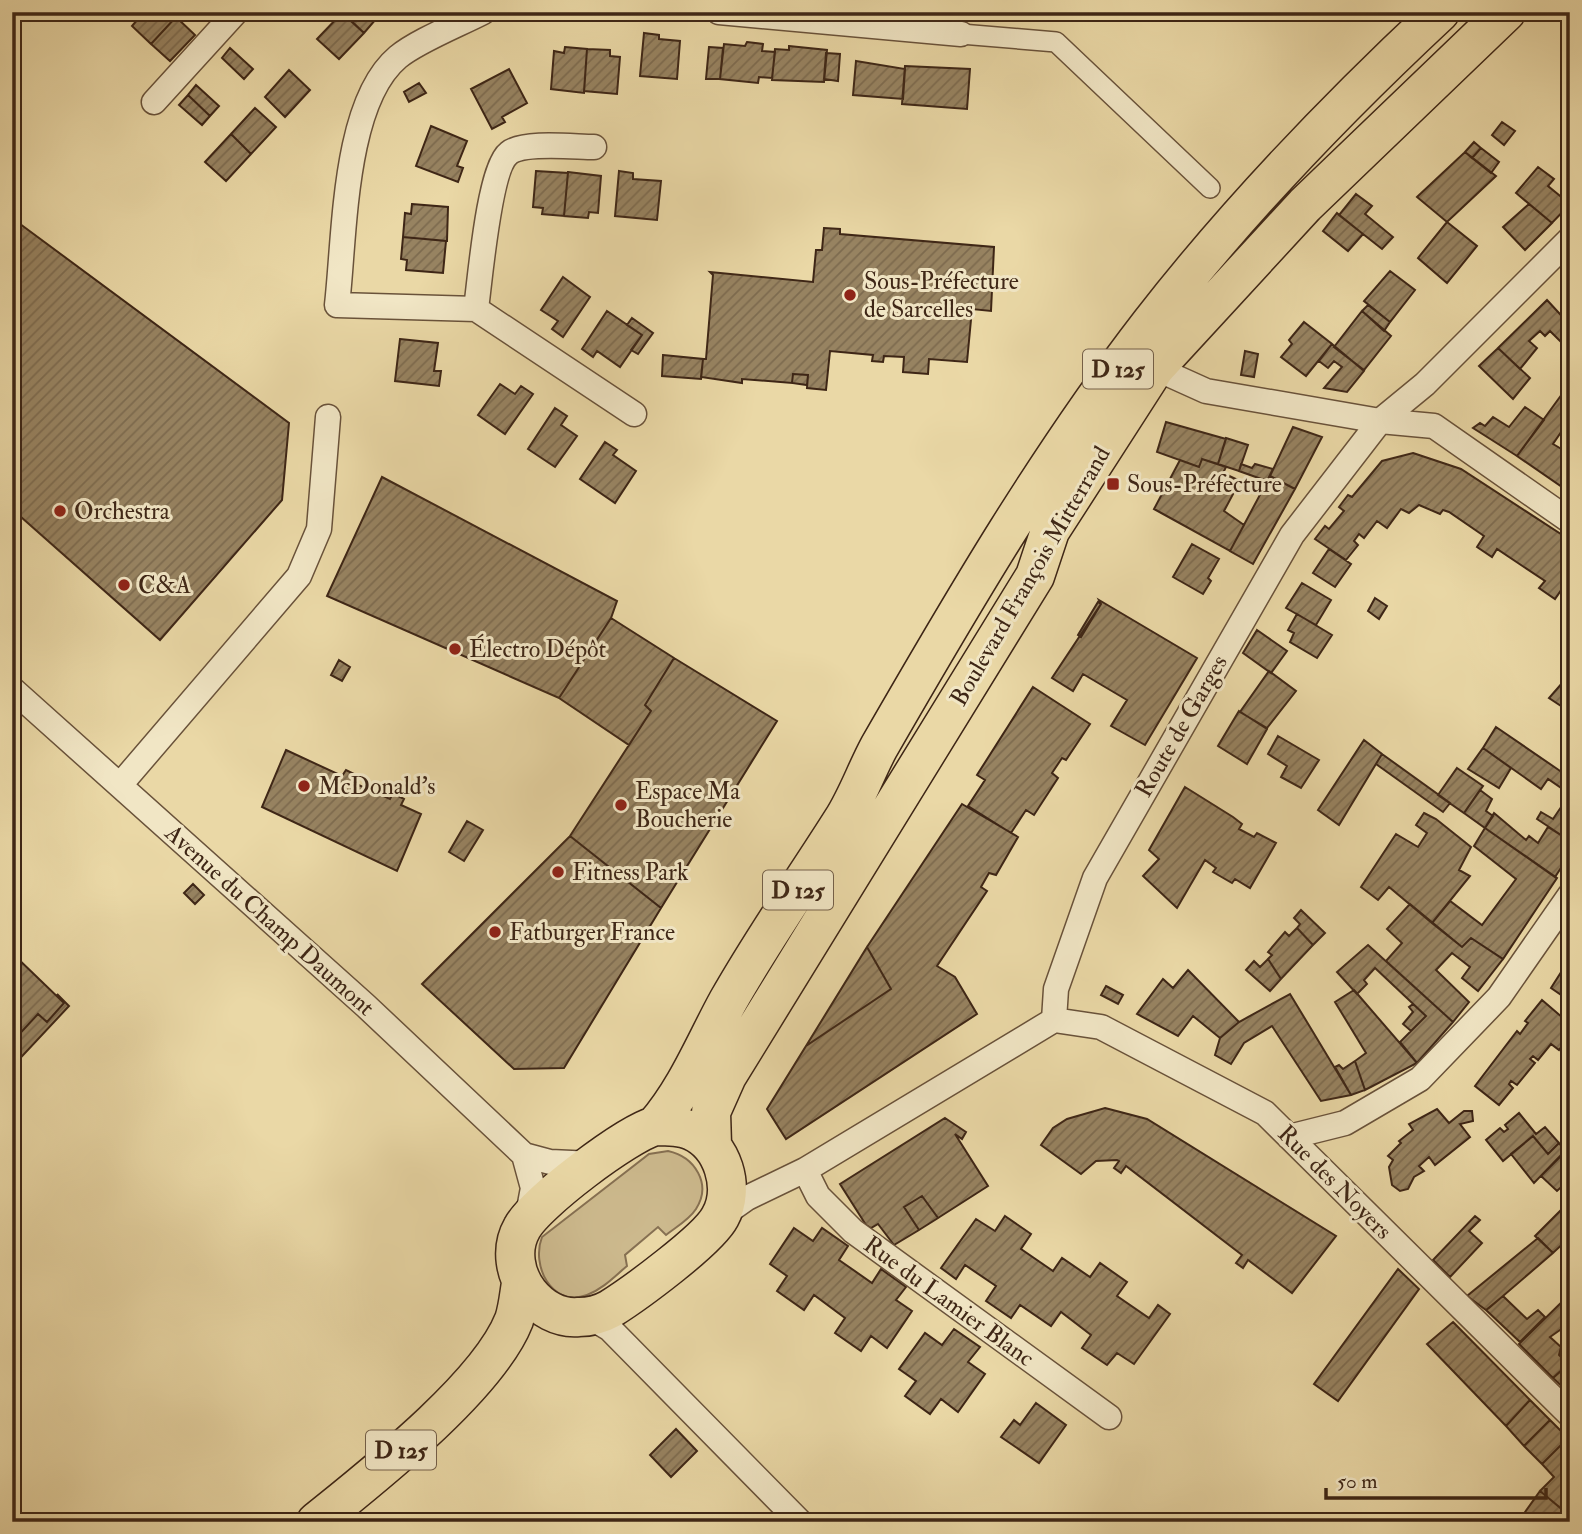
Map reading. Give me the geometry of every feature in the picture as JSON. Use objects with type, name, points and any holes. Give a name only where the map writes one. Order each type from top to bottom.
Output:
[{"type":"main road","name":"Boulevard François Mitterrand","points":[[655,1126],[671,1108],[729,1000],[845,817],[877,751],[977,584],[1063,448],[1149,326],[1292,158],[1375,72],[1440,12]]},
{"type":"main road","name":"Boulevard François Mitterrand","points":[[720,1217],[727,1185],[717,1153],[711,1112],[727,1076],[1035,576],[1050,531],[1156,368],[1305,205],[1506,12]]},
{"type":"main road","points":[[717,1153],[692,1131],[655,1126],[634,1134],[593,1164],[527,1220],[521,1229],[515,1251],[521,1283],[546,1310],[594,1317],[701,1239],[720,1217]]},
{"type":"main road","name":"D 125","points":[[316,1522],[401,1450],[481,1372],[513,1321],[521,1283]]},
{"type":"main road","name":"D 125","points":[[481,1372],[594,1317]]},
{"type":"street","points":[[154,102],[236,12]]},
{"type":"street","points":[[483,12],[399,56],[378,80],[363,111],[355,137],[337,305],[476,309],[634,414]]},
{"type":"street","points":[[719,12],[1056,42],[1210,188]]},
{"type":"street","points":[[476,309],[495,174],[508,153],[524,147],[594,147]]},
{"type":"street","name":"Route de Garges","points":[[1054,1020],[1056,989],[1094,878],[1292,535],[1380,421],[1425,384],[1570,239]]},
{"type":"street","points":[[1156,368],[1206,391],[1380,421],[1434,426],[1570,521]]},
{"type":"street","points":[[120,785],[299,576],[319,529],[328,417]]},
{"type":"street","name":"Avenue du Champ Daumont","points":[[12,689],[366,1006],[524,1155]]},
{"type":"street","points":[[1289,1137],[1345,1123],[1420,1079],[1499,997],[1570,895]]},
{"type":"street","points":[[720,1217],[747,1198],[798,1173],[1054,1020]]},
{"type":"street","name":"Rue des Noyers","points":[[1054,1020],[1101,1027],[1265,1113],[1570,1415]]},
{"type":"street","points":[[717,1153],[729,1168],[750,1175],[798,1173]]},
{"type":"street","points":[[524,1155],[550,1162],[593,1164]]},
{"type":"street","points":[[524,1155],[533,1188],[527,1220]]},
{"type":"street","name":"Rue du Lamier Blanc","points":[[798,1173],[853,1231],[1109,1417]]},
{"type":"street","points":[[594,1317],[800,1522]]},
{"type":"shaded area","points":[[668,1151],[686,1159],[698,1173],[702,1190],[693,1213],[666,1235],[658,1227],[625,1255],[627,1266],[593,1292],[574,1297],[554,1290],[542,1271],[539,1260],[542,1237],[649,1154]]},
{"type":"building","points":[[144,12],[171,12],[176,17],[151,44],[132,26]]},
{"type":"building","points":[[342,12],[382,12],[364,33]]},
{"type":"building","points":[[342,13],[364,33],[339,59],[317,39]]},
{"type":"building","points":[[176,17],[195,35],[170,61],[151,44]]},
{"type":"building","points":[[644,33],[659,35],[659,39],[680,41],[677,79],[640,76]]},
{"type":"building","points":[[747,42],[763,44],[762,51],[775,52],[772,78],[759,77],[758,83],[720,79],[724,44],[745,46]]},
{"type":"building","points":[[789,46],[827,50],[824,82],[772,80],[775,49],[789,50]]},
{"type":"building","points":[[565,47],[587,49],[584,93],[551,89],[554,51],[564,53]]},
{"type":"building","points":[[709,47],[723,48],[720,79],[706,79]]},
{"type":"building","points":[[230,48],[253,69],[244,79],[222,58]]},
{"type":"building","points":[[587,49],[610,50],[610,56],[620,57],[617,94],[584,91]]},
{"type":"building","points":[[826,53],[840,54],[838,81],[824,79]]},
{"type":"building","points":[[856,61],[905,69],[903,99],[853,95]]},
{"type":"building","points":[[905,66],[970,69],[967,109],[902,104]]},
{"type":"building","points":[[509,69],[527,103],[502,117],[505,122],[492,129],[471,89]]},
{"type":"building","points":[[289,70],[310,90],[285,117],[265,97]]},
{"type":"building","points":[[419,83],[426,93],[409,102],[404,92]]},
{"type":"building","points":[[196,85],[219,106],[210,116],[188,95]]},
{"type":"building","points":[[188,95],[210,116],[202,125],[179,105]]},
{"type":"building","points":[[255,108],[276,127],[251,154],[231,134]]},
{"type":"building","points":[[1502,122],[1515,131],[1504,145],[1492,135]]},
{"type":"building","points":[[431,126],[467,141],[457,166],[463,168],[458,182],[416,166]]},
{"type":"building","points":[[231,134],[251,154],[226,181],[205,162]]},
{"type":"building","points":[[1474,142],[1481,148],[1472,158],[1465,152]]},
{"type":"building","points":[[1481,148],[1499,162],[1491,173],[1472,158]]},
{"type":"building","points":[[1465,152],[1496,176],[1447,222],[1417,197]]},
{"type":"building","points":[[1538,167],[1554,179],[1548,186],[1570,204],[1552,223],[1516,193]]},
{"type":"building","points":[[536,171],[568,173],[564,216],[542,214],[543,208],[533,207]]},
{"type":"building","points":[[619,171],[633,173],[633,179],[661,181],[657,220],[615,216]]},
{"type":"building","points":[[568,172],[601,176],[598,213],[589,212],[588,218],[564,216]]},
{"type":"building","points":[[1356,194],[1372,206],[1365,214],[1393,237],[1382,249],[1339,215]]},
{"type":"building","points":[[412,204],[448,207],[447,241],[403,237],[405,213],[411,214]]},
{"type":"building","points":[[1529,204],[1552,223],[1525,250],[1503,227]]},
{"type":"building","points":[[1337,213],[1363,234],[1348,251],[1323,231]]},
{"type":"building","points":[[12,218],[289,423],[282,500],[160,640],[12,509]]},
{"type":"building","points":[[1447,222],[1477,246],[1447,283],[1418,258]]},
{"type":"building","name":"Sous-Préfecture de Sarcelles","points":[[824,228],[840,229],[840,234],[994,247],[991,311],[972,309],[967,362],[929,359],[928,374],[903,372],[904,357],[884,356],[883,362],[872,361],[873,355],[830,351],[826,390],[807,388],[808,375],[793,374],[792,383],[742,379],[742,383],[701,377],[703,359],[706,359],[713,275],[710,272],[813,282],[816,250],[822,250]]},
{"type":"building","points":[[403,237],[446,241],[443,273],[406,270],[407,260],[401,259]]},
{"type":"building","points":[[1390,271],[1415,290],[1390,322],[1364,301]]},
{"type":"building","points":[[563,277],[590,297],[563,337],[552,329],[558,321],[541,310]]},
{"type":"building","points":[[1547,300],[1570,325],[1570,346],[1568,349],[1550,331],[1545,336],[1540,331],[1529,341],[1537,348],[1520,369],[1498,348]]},
{"type":"building","points":[[1368,305],[1390,322],[1384,331],[1362,311]]},
{"type":"building","points":[[607,311],[642,335],[620,367],[597,351],[593,357],[582,349]]},
{"type":"building","points":[[1362,311],[1391,336],[1364,370],[1334,347]]},
{"type":"building","points":[[632,318],[653,333],[638,354],[631,350],[642,335],[627,325]]},
{"type":"building","points":[[1304,322],[1332,344],[1306,376],[1281,357],[1292,344],[1289,340]]},
{"type":"building","points":[[400,339],[438,343],[434,371],[441,371],[439,386],[395,381]]},
{"type":"building","points":[[1332,344],[1364,371],[1347,392],[1324,388],[1342,367],[1334,361],[1328,368],[1319,361]]},
{"type":"building","points":[[1498,348],[1530,378],[1513,399],[1479,366]]},
{"type":"building","points":[[1245,351],[1258,354],[1254,377],[1241,375]]},
{"type":"building","points":[[663,355],[703,359],[701,379],[662,376]]},
{"type":"building","points":[[793,374],[808,375],[807,385],[792,383]]},
{"type":"building","points":[[1570,383],[1570,419],[1553,444],[1570,454],[1570,481],[1565,489],[1517,456]]},
{"type":"building","points":[[500,384],[515,394],[521,386],[533,394],[505,434],[478,415]]},
{"type":"building","points":[[1525,407],[1544,420],[1517,456],[1473,428],[1480,423],[1485,426],[1493,417],[1509,427]]},
{"type":"building","points":[[555,408],[567,416],[561,425],[577,436],[555,467],[528,449]]},
{"type":"building","points":[[1166,422],[1226,439],[1218,464],[1202,459],[1199,467],[1157,452]]},
{"type":"building","points":[[1293,427],[1322,437],[1295,489],[1270,476]]},
{"type":"building","points":[[1226,438],[1248,445],[1239,471],[1218,464]]},
{"type":"building","points":[[605,442],[617,450],[613,455],[636,471],[615,503],[580,479]]},
{"type":"building","points":[[1413,453],[1461,469],[1570,540],[1570,590],[1564,586],[1555,599],[1539,588],[1545,581],[1497,549],[1492,557],[1477,547],[1484,536],[1449,512],[1443,510],[1440,514],[1419,505],[1409,513],[1401,509],[1387,528],[1377,521],[1364,538],[1359,534],[1354,541],[1358,545],[1346,560],[1315,539],[1325,526],[1329,529],[1344,511],[1339,507],[1348,495],[1352,497],[1382,461]]},
{"type":"building","points":[[1202,459],[1226,467],[1223,473],[1240,481],[1224,511],[1244,525],[1230,551],[1154,509],[1180,460],[1199,467]]},
{"type":"building","points":[[1241,464],[1252,468],[1255,464],[1273,469],[1267,481],[1239,471]]},
{"type":"building","points":[[1270,476],[1295,489],[1253,564],[1230,551]]},
{"type":"building","points":[[382,477],[617,601],[611,618],[559,698],[327,596]]},
{"type":"building","points":[[1192,544],[1219,559],[1208,578],[1211,581],[1203,594],[1173,577]]},
{"type":"building","points":[[1329,549],[1351,564],[1335,587],[1313,573]]},
{"type":"building","points":[[1302,583],[1331,600],[1316,625],[1286,608]]},
{"type":"building","points":[[1375,598],[1387,606],[1379,619],[1368,611]]},
{"type":"building","points":[[1099,600],[1197,658],[1145,745],[1111,726],[1127,700],[1083,674],[1073,691],[1052,678],[1101,604]]},
{"type":"building","points":[[1098,602],[1101,604],[1081,637],[1078,635]]},
{"type":"building","points":[[1297,614],[1332,635],[1317,658],[1290,642],[1294,633],[1288,630]]},
{"type":"building","points":[[611,618],[674,658],[645,705],[651,711],[629,745],[559,698]]},
{"type":"building","points":[[1257,630],[1287,651],[1271,673],[1243,653]]},
{"type":"building","points":[[674,658],[777,721],[661,908],[570,836],[651,711],[645,705]]},
{"type":"building","points":[[339,660],[350,667],[342,681],[331,675]]},
{"type":"building","points":[[1269,671],[1296,691],[1267,728],[1240,712]]},
{"type":"building","points":[[1570,674],[1570,712],[1549,698]]},
{"type":"building","points":[[1033,687],[1090,724],[1066,760],[1062,758],[1052,773],[1058,778],[1034,815],[1026,810],[1011,833],[968,806],[985,780],[977,775]]},
{"type":"building","points":[[1239,711],[1267,729],[1247,764],[1218,746]]},
{"type":"building","points":[[1496,727],[1566,775],[1570,770],[1570,794],[1548,779],[1541,789],[1483,748]]},
{"type":"building","points":[[1278,736],[1319,760],[1301,788],[1281,777],[1287,766],[1268,754]]},
{"type":"building","points":[[1364,740],[1382,754],[1339,825],[1318,810]]},
{"type":"building","points":[[1483,748],[1511,768],[1499,788],[1468,769]]},
{"type":"building","points":[[286,750],[342,776],[346,770],[358,776],[354,783],[390,799],[393,793],[404,799],[401,805],[421,814],[397,871],[262,807]]},
{"type":"building","points":[[1382,754],[1450,803],[1443,812],[1376,764]]},
{"type":"building","points":[[1457,768],[1483,786],[1464,813],[1438,795]]},
{"type":"building","points":[[1185,787],[1242,824],[1239,829],[1254,837],[1257,833],[1276,843],[1250,888],[1235,879],[1232,883],[1213,872],[1216,868],[1205,860],[1177,908],[1143,876],[1159,859],[1149,850]]},
{"type":"building","points":[[1480,790],[1492,799],[1486,811],[1493,816],[1485,828],[1464,813]]},
{"type":"building","points":[[1570,794],[1570,841],[1537,819],[1541,812],[1553,819]]},
{"type":"building","points":[[962,804],[1018,837],[996,875],[989,873],[981,887],[987,891],[937,966],[955,977],[977,1014],[786,1139],[767,1109],[806,1046],[891,989],[867,947]]},
{"type":"building","points":[[1424,813],[1436,819],[1471,847],[1459,870],[1470,876],[1432,923],[1389,887],[1378,900],[1361,887],[1396,834],[1418,847],[1427,833],[1416,825]]},
{"type":"building","points":[[1494,813],[1526,840],[1529,836],[1538,843],[1548,827],[1570,841],[1570,854],[1555,877],[1485,828]]},
{"type":"building","points":[[467,821],[483,830],[464,861],[449,852]]},
{"type":"building","points":[[1485,828],[1557,878],[1503,959],[1471,938],[1462,947],[1432,923],[1450,901],[1482,925],[1516,879],[1474,846]]},
{"type":"building","points":[[570,836],[661,908],[564,1068],[514,1069],[422,984]]},
{"type":"building","points":[[193,884],[204,895],[195,904],[184,893]]},
{"type":"building","points":[[1410,904],[1462,947],[1471,938],[1503,959],[1478,991],[1462,978],[1470,967],[1452,953],[1436,970],[1469,1002],[1453,1022],[1386,961],[1402,943],[1387,929]]},
{"type":"building","points":[[1301,910],[1325,933],[1313,945],[1297,928],[1300,924],[1294,918]]},
{"type":"building","points":[[1297,928],[1313,945],[1281,979],[1268,959],[1272,955],[1268,952],[1285,932],[1289,936]]},
{"type":"building","points":[[1368,945],[1453,1022],[1417,1063],[1400,1042],[1426,1016],[1375,968],[1364,980],[1367,984],[1357,994],[1337,972]]},
{"type":"building","points":[[867,947],[891,989],[806,1046]]},
{"type":"building","points":[[12,953],[64,1003],[47,1022],[38,1014],[12,1042]]},
{"type":"building","points":[[1268,959],[1281,979],[1270,991],[1246,970],[1254,961],[1260,967]]},
{"type":"building","points":[[1565,966],[1570,970],[1570,1001],[1551,988]]},
{"type":"building","points":[[1188,970],[1239,1022],[1220,1038],[1193,1016],[1178,1036],[1137,1014],[1163,979],[1173,988]]},
{"type":"building","points":[[1106,986],[1123,995],[1118,1004],[1101,995]]},
{"type":"building","points":[[1354,990],[1417,1063],[1365,1090],[1355,1061],[1366,1053],[1335,1002]]},
{"type":"building","points":[[57,994],[69,1006],[12,1067],[12,1042],[38,1014],[47,1022],[64,1003]]},
{"type":"building","points":[[1290,994],[1351,1095],[1321,1101],[1272,1026],[1244,1043],[1231,1064],[1215,1055],[1220,1038],[1239,1022]]},
{"type":"building","points":[[1542,1000],[1570,1024],[1564,1036],[1567,1039],[1559,1050],[1551,1044],[1538,1060],[1533,1056],[1530,1059],[1535,1063],[1517,1085],[1511,1081],[1509,1084],[1513,1088],[1499,1105],[1475,1086],[1517,1031],[1520,1034],[1528,1023],[1525,1021]]},
{"type":"building","points":[[1413,1004],[1426,1016],[1411,1031],[1403,1024],[1413,1012],[1409,1007]]},
{"type":"building","points":[[1355,1061],[1365,1090],[1351,1095],[1335,1067],[1339,1065],[1343,1069]]},
{"type":"building","points":[[1105,1108],[1147,1119],[1336,1236],[1292,1293],[1248,1260],[1243,1268],[1236,1263],[1242,1255],[1126,1166],[1121,1173],[1114,1168],[1119,1161],[1096,1161],[1081,1174],[1041,1145],[1053,1128],[1067,1119]]},
{"type":"building","points":[[1437,1109],[1449,1123],[1464,1111],[1472,1111],[1473,1121],[1460,1124],[1470,1137],[1435,1165],[1429,1157],[1419,1166],[1424,1171],[1414,1177],[1408,1189],[1400,1191],[1392,1185],[1389,1167],[1393,1160],[1388,1156],[1401,1143],[1399,1141],[1413,1130],[1409,1124]]},
{"type":"building","points":[[1519,1113],[1536,1134],[1545,1127],[1559,1143],[1548,1154],[1533,1136],[1503,1161],[1486,1140],[1500,1128],[1504,1132],[1508,1129],[1505,1125]]},
{"type":"building","points":[[945,1118],[966,1132],[962,1139],[955,1134],[988,1186],[938,1218],[922,1196],[904,1207],[919,1230],[894,1245],[878,1224],[871,1228],[866,1225],[840,1184]]},
{"type":"building","points":[[1533,1136],[1548,1154],[1559,1143],[1565,1151],[1534,1183],[1511,1154]]},
{"type":"building","points":[[1561,1156],[1570,1164],[1570,1179],[1557,1191],[1541,1176]]},
{"type":"building","points":[[922,1196],[938,1218],[919,1230],[904,1207]]},
{"type":"building","points":[[1570,1201],[1570,1237],[1553,1253],[1535,1236]]},
{"type":"building","points":[[1005,1216],[1031,1234],[1021,1249],[1053,1271],[1062,1258],[1090,1277],[1100,1263],[1127,1282],[1117,1296],[1149,1318],[1158,1305],[1170,1314],[1134,1364],[1117,1353],[1107,1365],[1082,1348],[1091,1335],[1061,1312],[1051,1326],[1020,1305],[1011,1318],[986,1301],[996,1286],[965,1265],[956,1279],[941,1268],[976,1219],[995,1231]]},
{"type":"building","points":[[1475,1216],[1480,1220],[1469,1231],[1482,1243],[1450,1277],[1433,1260]]},
{"type":"building","points":[[794,1228],[813,1241],[822,1228],[848,1246],[839,1260],[872,1283],[881,1269],[906,1287],[896,1300],[912,1311],[887,1348],[871,1336],[861,1351],[835,1333],[845,1318],[814,1295],[804,1310],[777,1291],[787,1276],[770,1264]]},
{"type":"building","points":[[1538,1238],[1553,1253],[1489,1308],[1486,1310],[1467,1296]]},
{"type":"building","points":[[1398,1269],[1419,1289],[1338,1401],[1314,1384]]},
{"type":"building","points":[[1570,1294],[1570,1323],[1550,1337],[1561,1347],[1559,1355],[1568,1364],[1553,1378],[1519,1344]]},
{"type":"building","points":[[1503,1296],[1527,1319],[1538,1310],[1545,1317],[1520,1342],[1486,1310]]},
{"type":"building","points":[[1453,1322],[1530,1400],[1506,1426],[1427,1344]]},
{"type":"building","points":[[954,1329],[980,1347],[968,1362],[985,1374],[958,1412],[941,1399],[930,1414],[905,1396],[916,1381],[899,1369],[925,1333],[942,1345]]},
{"type":"building","points":[[1570,1363],[1570,1394],[1553,1378]]},
{"type":"building","points":[[1530,1400],[1550,1420],[1524,1446],[1506,1426]]},
{"type":"building","points":[[1036,1403],[1066,1425],[1039,1463],[1001,1437],[1014,1420],[1020,1425]]},
{"type":"building","points":[[1550,1420],[1568,1438],[1542,1464],[1524,1446]]},
{"type":"building","points":[[676,1429],[697,1451],[671,1477],[650,1455]]},
{"type":"building","points":[[1568,1438],[1570,1504],[1564,1511],[1540,1491],[1554,1477],[1542,1464]]},
{"type":"building","points":[[1540,1491],[1564,1511],[1556,1522],[1518,1522]]},
{"type":"building","points":[[1570,1504],[1570,1522],[1556,1522],[1567,1507]]},
{"type":"place","name":"Sous-Préfecture de Sarcelles","points":[[850,295]]},
{"type":"place","name":"Sous-Préfecture","points":[[1113,484]]},
{"type":"place","name":"Orchestra","points":[[60,511]]},
{"type":"place","name":"C&A","points":[[124,585]]},
{"type":"place","name":"Électro Dépôt","points":[[455,649]]},
{"type":"place","name":"McDonald's","points":[[304,786]]},
{"type":"place","name":"Espace Ma Boucherie","points":[[621,805]]},
{"type":"place","name":"Fitness Park","points":[[558,872]]},
{"type":"place","name":"Fatburger France","points":[[495,932]]}]
